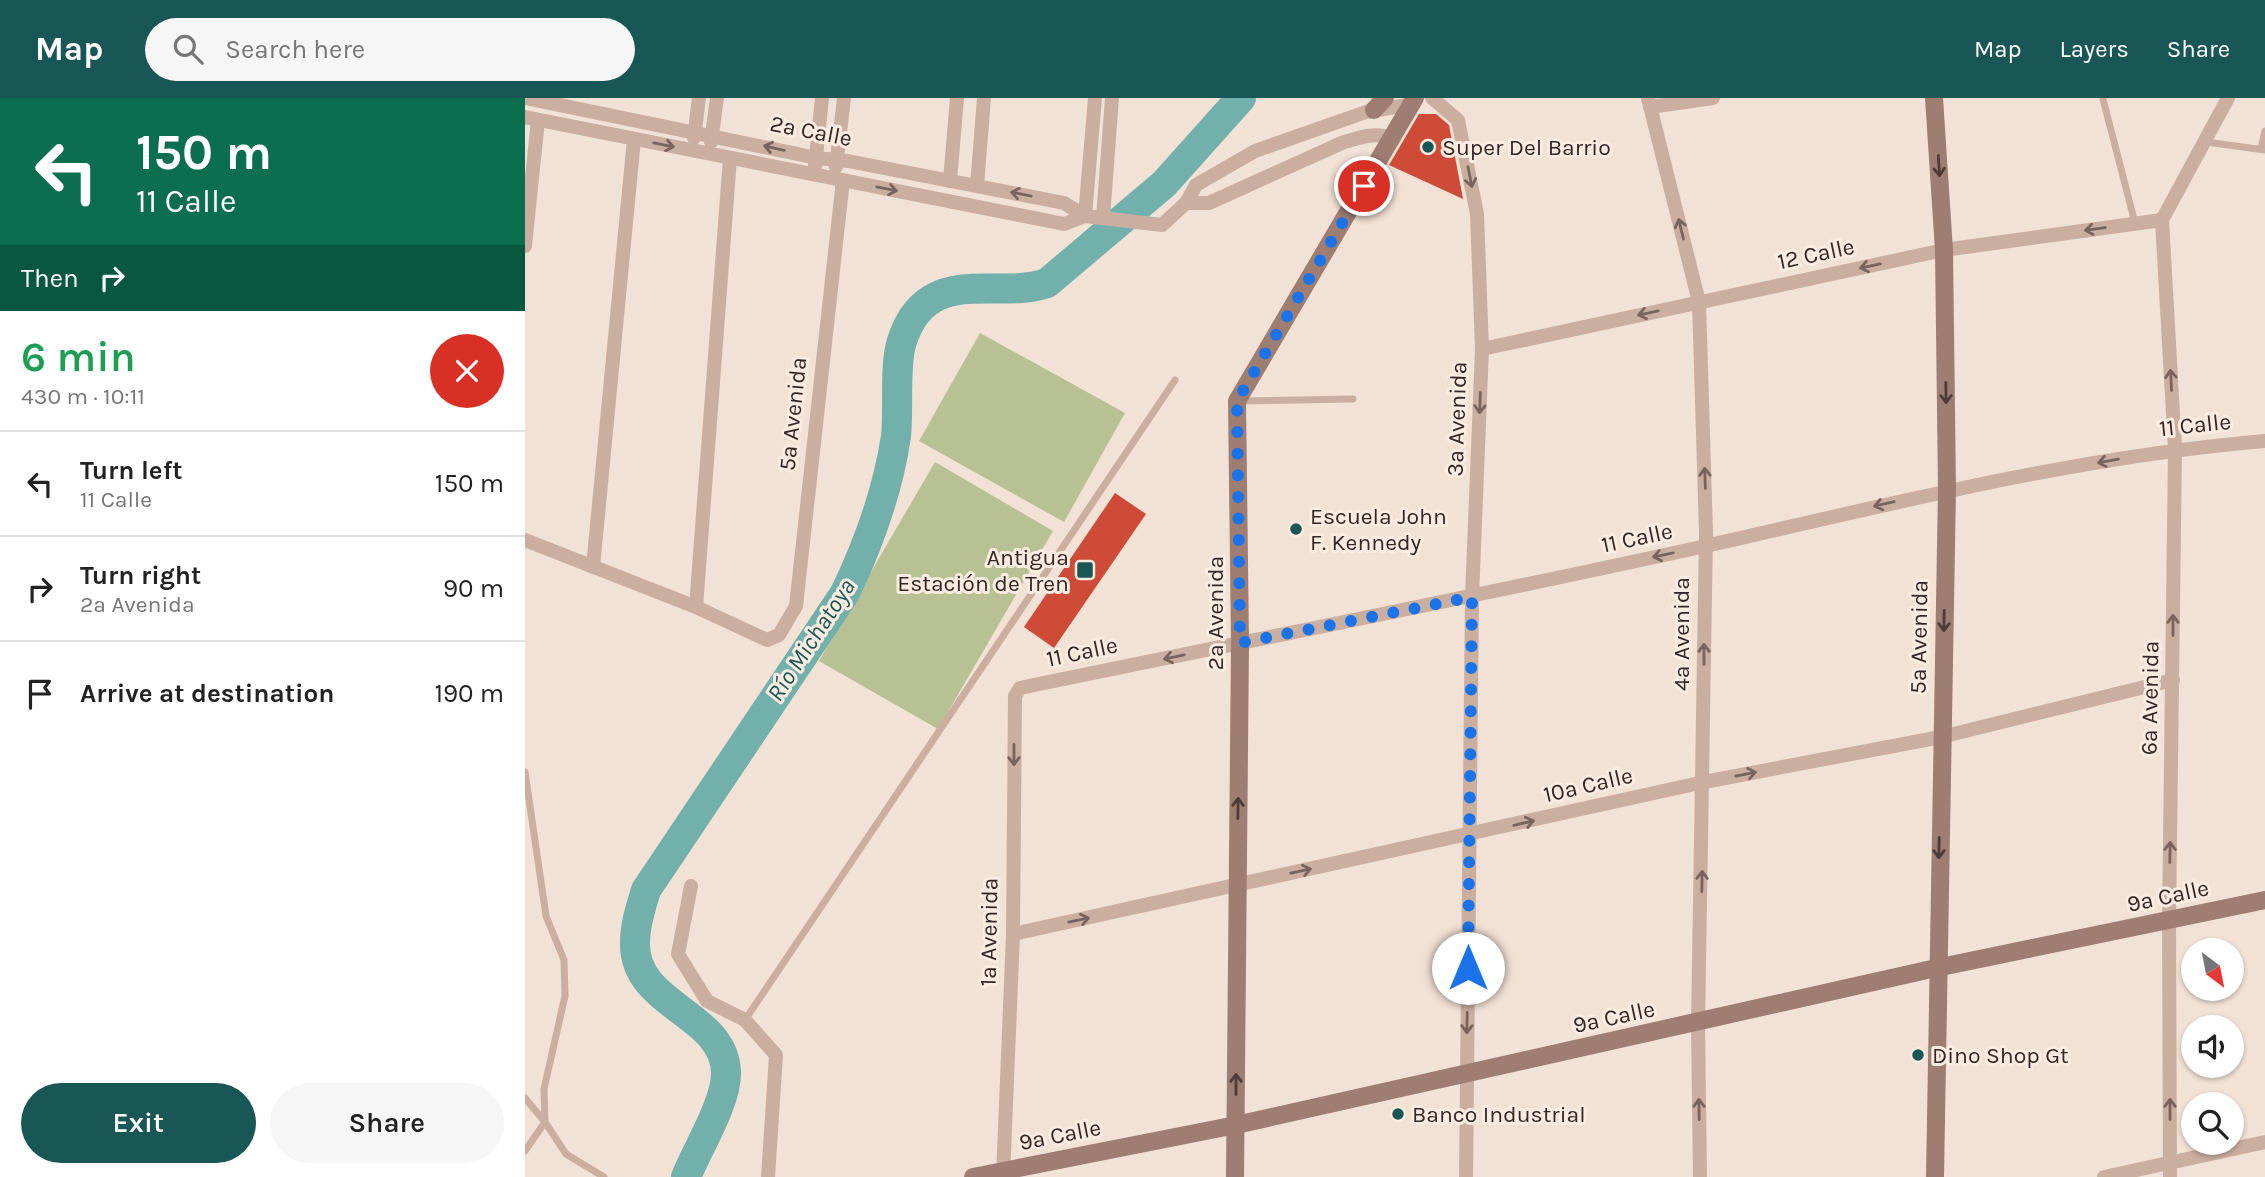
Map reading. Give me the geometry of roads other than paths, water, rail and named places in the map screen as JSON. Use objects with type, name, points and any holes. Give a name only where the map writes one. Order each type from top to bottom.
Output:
[{"type":"main road","name":"5a Avenida","points":[[1934,98],[1944,250],[1947,489],[1936,968],[1935,1177]]},
{"type":"main road","points":[[1237,401],[1413,101]]},
{"type":"main road","name":"2a Avenida","points":[[1235,1177],[1240,643],[1237,401]]},
{"type":"main road","name":"9a Calle","points":[[973,1177],[1003,1174],[1236,1125],[1698,1024],[1936,968],[2265,900]]},
{"type":"street","name":"2a Calle","points":[[526,98],[590,104],[817,158],[837,159],[1064,203],[1085,216],[1163,225],[1186,203],[1196,185],[1255,151],[1380,104],[1413,101]]},
{"type":"street","points":[[691,150],[697,131],[699,98]]},
{"type":"street","points":[[707,153],[713,135],[717,98]]},
{"type":"street","points":[[813,174],[822,98]]},
{"type":"street","name":"5a Avenida","points":[[696,607],[767,639],[779,635],[796,606],[844,98]]},
{"type":"street","points":[[950,181],[957,98]]},
{"type":"street","points":[[977,186],[984,98]]},
{"type":"street","points":[[1085,216],[1095,98]]},
{"type":"street","points":[[1107,219],[1112,98]]},
{"type":"street","name":"3a Avenida","points":[[1431,98],[1458,120],[1472,187],[1477,214],[1482,349],[1472,597],[1466,1177]]},
{"type":"street","points":[[1649,103],[1713,98]]},
{"type":"street","points":[[2162,220],[2228,98]]},
{"type":"street","points":[[565,125],[566,102]]},
{"type":"street","name":"4a Avenida","points":[[1649,103],[1699,302],[1706,533],[1698,1024],[1699,1177]]},
{"type":"street","points":[[583,129],[590,104]]},
{"type":"street","name":"2a Calle","points":[[531,119],[1064,224],[1085,216]]},
{"type":"street","points":[[525,246],[531,119]]},
{"type":"street","points":[[1309,132],[1317,153]]},
{"type":"street","points":[[1186,203],[1209,203],[1317,153],[1367,136],[1384,135],[1392,139]]},
{"type":"street","points":[[593,567],[634,139]]},
{"type":"street","points":[[525,540],[696,607],[730,158]]},
{"type":"street","name":"12 Calle","points":[[1482,349],[1944,250],[2162,220]]},
{"type":"street","name":"6a Avenida","points":[[2162,220],[2175,449],[2169,921],[2170,1170]]},
{"type":"street","name":"11 Calle","points":[[1020,688],[1472,597],[1947,489],[2175,449],[2265,441]]},
{"type":"street","name":"10a Calle","points":[[1013,934],[1704,782],[1941,737],[2173,680]]},
{"type":"street","name":"1a Avenida","points":[[1003,1174],[1013,934],[1014,696],[1020,688]]},
{"type":"street","points":[[691,886],[678,954],[707,1002],[745,1020],[776,1055],[768,1177]]},
{"type":"street","points":[[2104,1177],[2170,1170],[2265,1142]]},
{"type":"lane","points":[[2103,99],[2136,223]]},
{"type":"lane","points":[[2205,142],[2263,149],[2265,131]]},
{"type":"lane","points":[[745,1020],[1175,380]]},
{"type":"lane","points":[[1237,401],[1353,400]]},
{"type":"lane","points":[[525,772],[546,916],[564,960],[565,996],[544,1089],[545,1122],[525,1151]]},
{"type":"lane","points":[[525,1098],[566,1154],[604,1177]]},
{"type":"waterway","name":"Río Michatoya","points":[[686,1177],[717,1111],[726,1072],[721,1052],[711,1036],[662,996],[648,981],[638,964],[635,942],[639,916],[646,890],[845,593],[854,574],[870,536],[888,477],[896,436],[900,351],[910,322],[926,303],[945,293],[1033,287],[1047,283],[1164,184],[1241,98]]},
{"type":"place","name":"Super Del Barrio","points":[[1428,147]]},
{"type":"place","name":"Escuela John F. Kennedy","points":[[1296,529]]},
{"type":"place","name":"Antigua Estación de Tren","points":[[1085,570]]},
{"type":"place","name":"Dino Shop Gt","points":[[1918,1055]]},
{"type":"place","name":"Banco Industrial","points":[[1398,1114]]}]
